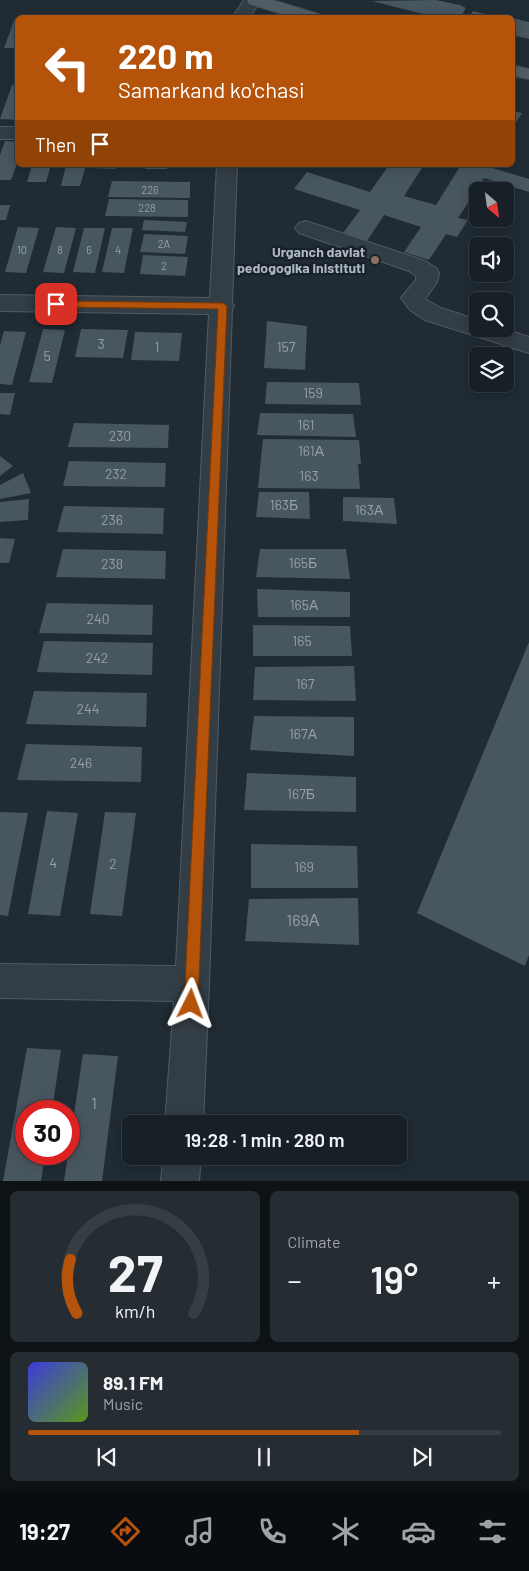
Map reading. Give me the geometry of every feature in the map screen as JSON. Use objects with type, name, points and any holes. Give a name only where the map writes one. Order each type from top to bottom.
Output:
[{"type":"main road","points":[[254,0],[303,15]]},
{"type":"main road","points":[[515,71],[529,74]]},
{"type":"street","points":[[242,15],[254,0]]},
{"type":"street","points":[[0,133],[15,133]]},
{"type":"street","points":[[185,1115],[223,306],[227,167]]},
{"type":"street","points":[[306,228],[417,266],[428,273],[426,282],[412,298],[416,304],[424,310],[469,325]]},
{"type":"street","points":[[0,303],[223,306]]},
{"type":"street","points":[[505,337],[529,345]]},
{"type":"street","points":[[0,981],[192,984]]},
{"type":"street","points":[[180,1181],[181,1165]]},
{"type":"building","points":[[436,0],[466,8],[462,15],[427,15],[372,1]]},
{"type":"building","points":[[473,11],[489,15],[470,15]]},
{"type":"building","points":[[15,18],[15,48],[4,48]]},
{"type":"building","points":[[515,19],[529,22],[529,39],[515,36]]},
{"type":"building","points":[[12,85],[15,85],[15,120],[0,119]]},
{"type":"building","points":[[515,112],[522,113],[515,124]]},
{"type":"building","points":[[5,141],[15,142],[16,167],[11,180],[0,180],[0,155]]},
{"type":"building","points":[[31,167],[50,167],[46,182],[27,182]]},
{"type":"building","points":[[66,167],[85,167],[80,186],[61,186]]},
{"type":"building","points":[[93,167],[116,167],[115,169]]},
{"type":"building","points":[[146,167],[168,167],[167,169],[145,169]]},
{"type":"building","points":[[388,167],[423,167],[404,196],[436,205],[460,167],[489,167],[529,179],[529,192],[514,187],[514,182],[497,182],[484,178],[481,182],[469,182],[469,201],[458,218],[468,220],[457,237],[446,234],[429,260],[404,252],[421,227],[384,215],[367,241],[343,233],[360,210],[294,189],[307,172],[370,192]]},
{"type":"building","points":[[112,181],[190,182],[190,198],[108,197]]},
{"type":"building","points":[[109,199],[188,200],[188,217],[105,216]]},
{"type":"building","points":[[0,205],[10,205],[6,220],[0,220]]},
{"type":"building","points":[[144,220],[187,222],[185,232],[142,230]]},
{"type":"building","points":[[18,227],[39,228],[26,273],[5,272]]},
{"type":"building","points":[[56,227],[76,228],[64,273],[43,272]]},
{"type":"building","points":[[84,228],[105,228],[95,273],[73,272]]},
{"type":"building","points":[[112,228],[133,228],[124,273],[102,272]]},
{"type":"building","points":[[144,234],[188,236],[185,254],[140,252]]},
{"type":"building","points":[[143,255],[188,257],[185,276],[140,274]]},
{"type":"building","points":[[267,321],[307,326],[305,370],[264,368]]},
{"type":"building","points":[[43,329],[65,330],[52,383],[29,382]]},
{"type":"building","points":[[81,329],[128,330],[123,358],[75,357]]},
{"type":"building","points":[[4,331],[26,332],[12,385],[0,384],[0,345]]},
{"type":"building","points":[[135,332],[182,333],[179,361],[131,360]]},
{"type":"building","points":[[267,382],[359,383],[361,405],[265,404]]},
{"type":"building","points":[[0,393],[15,393],[10,415],[0,414]]},
{"type":"building","points":[[260,413],[353,414],[356,437],[257,435]]},
{"type":"building","points":[[74,423],[169,425],[168,448],[68,447]]},
{"type":"building","points":[[263,439],[359,440],[361,464],[358,464],[360,489],[258,488]]},
{"type":"building","points":[[0,456],[13,466],[0,476]]},
{"type":"building","points":[[69,461],[166,463],[165,487],[63,486]]},
{"type":"building","points":[[23,473],[31,493],[0,499],[0,485]]},
{"type":"building","points":[[259,492],[309,492],[310,519],[256,517]]},
{"type":"building","points":[[343,497],[394,498],[397,524],[343,521]]},
{"type":"building","points":[[29,499],[28,520],[0,522],[0,502]]},
{"type":"building","points":[[64,506],[164,508],[163,534],[57,532]]},
{"type":"building","points":[[0,538],[15,539],[9,563],[0,563]]},
{"type":"building","points":[[63,549],[166,551],[165,579],[56,577]]},
{"type":"building","points":[[260,549],[346,549],[350,579],[256,577]]},
{"type":"building","points":[[257,589],[350,592],[350,617],[258,617]]},
{"type":"building","points":[[47,603],[153,605],[152,635],[39,633]]},
{"type":"building","points":[[253,625],[350,626],[352,656],[253,656]]},
{"type":"building","points":[[44,641],[153,643],[152,675],[37,672]]},
{"type":"building","points":[[529,642],[529,955],[525,966],[417,913]]},
{"type":"building","points":[[354,666],[356,701],[253,700],[255,667]]},
{"type":"building","points":[[34,691],[147,693],[146,727],[26,724]]},
{"type":"building","points":[[254,716],[354,717],[354,756],[250,750]]},
{"type":"building","points":[[26,744],[142,747],[141,782],[17,780]]},
{"type":"building","points":[[247,773],[356,777],[356,812],[244,810]]},
{"type":"building","points":[[47,811],[78,813],[60,916],[28,914]]},
{"type":"building","points":[[0,812],[28,813],[8,916],[0,915]]},
{"type":"building","points":[[105,812],[136,813],[122,916],[90,914]]},
{"type":"building","points":[[251,844],[357,846],[358,888],[251,888]]},
{"type":"building","points":[[358,898],[359,945],[245,941],[249,899]]},
{"type":"building","points":[[27,1048],[61,1050],[54,1100],[18,1100]]},
{"type":"building","points":[[83,1054],[118,1056],[102,1181],[64,1181],[66,1165],[80,1165],[80,1100],[76,1100]]},
{"type":"building","points":[[15,1114],[15,1165],[43,1165],[41,1181],[3,1181]]},
{"type":"place","name":"Urganch davlat pedogogika inistituti","points":[[375,260]]},
{"type":"route","points":[[56,304],[223,306],[191,1004]]}]
